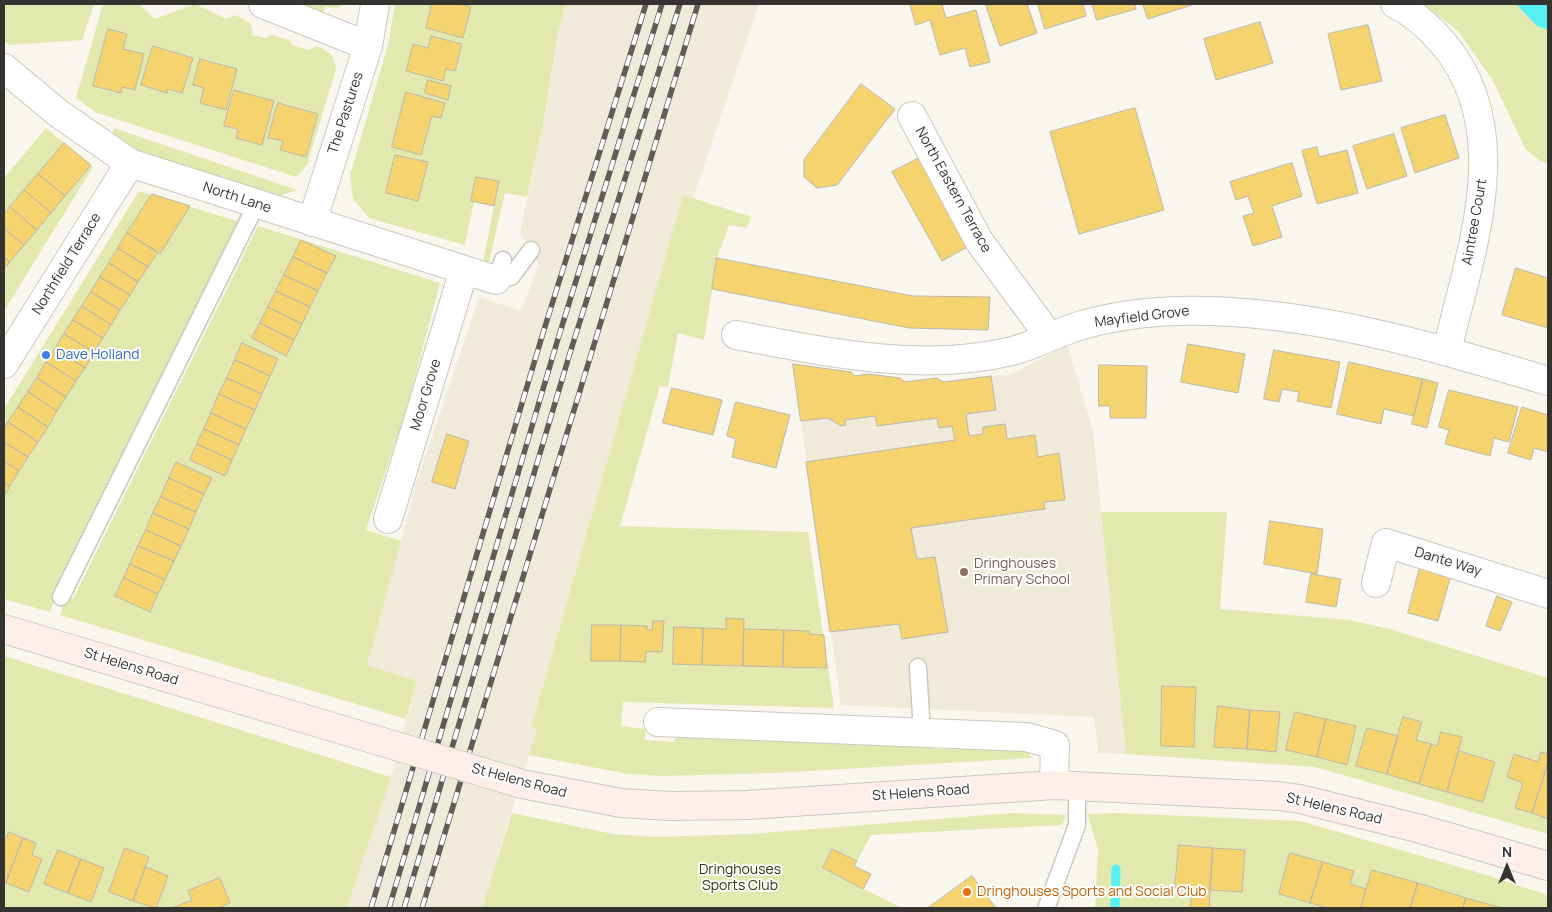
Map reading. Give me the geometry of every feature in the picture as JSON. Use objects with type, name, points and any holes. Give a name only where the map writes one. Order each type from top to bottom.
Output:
[{"type":"street","points":[[263,4],[368,46]]},
{"type":"street","name":"The Pastures","points":[[312,222],[368,46],[375,4]]},
{"type":"street","name":"Aintree Court","points":[[1395,4],[1433,32],[1454,56],[1469,85],[1481,127],[1485,157],[1483,191],[1447,351]]},
{"type":"street","name":"North Lane","points":[[4,68],[58,113],[130,163],[464,270],[499,270]]},
{"type":"street","name":"North Eastern Terrace","points":[[912,116],[979,241],[1049,336]]},
{"type":"street","name":"Northfield Terrace","points":[[4,364],[130,163]]},
{"type":"street","name":"Moor Grove","points":[[388,519],[464,270]]},
{"type":"street","name":"Mayfield Grove","points":[[736,335],[889,359],[926,360],[1013,351],[1081,325],[1112,319],[1175,311],[1223,311],[1284,317],[1447,351],[1548,381]]},
{"type":"street","name":"Dante Way","points":[[1376,583],[1386,543],[1548,594]]},
{"type":"street","name":"St Helens Road","points":[[4,629],[522,784],[621,803],[671,806],[747,805],[1065,785],[1300,798],[1446,836],[1548,866]]},
{"type":"street","points":[[658,722],[1026,737],[1055,744],[1065,785]]},
{"type":"lane","points":[[61,597],[256,204]]},
{"type":"lane","points":[[499,270],[511,277],[531,250]]},
{"type":"lane","points":[[918,667],[922,732]]},
{"type":"lane","points":[[1048,906],[1077,825],[1065,785]]},
{"type":"shaded area","points":[[566,4],[759,4],[693,198],[683,195],[531,728],[537,729],[482,908],[347,908],[391,777],[417,682],[367,665],[416,484],[479,297],[521,311],[539,264],[520,232],[542,130],[558,31]]},
{"type":"shaded area","name":"Dringhouses Primary School","points":[[1067,345],[1093,430],[1126,754],[1098,753],[1094,717],[841,705],[793,364],[851,372],[856,376],[868,374],[900,378],[905,382],[936,378],[944,382],[1012,374]]},
{"type":"green space","points":[[4,4],[94,4],[82,40],[9,45],[4,40]]},
{"type":"green space","points":[[103,4],[139,4],[155,19],[195,4],[226,19],[235,15],[245,20],[252,27],[252,35],[265,38],[272,35],[291,41],[292,45],[309,50],[316,46],[328,52],[334,60],[336,69],[307,165],[296,177],[97,113],[76,98]]},
{"type":"green space","points":[[289,4],[343,4],[337,8],[325,7],[323,15]]},
{"type":"green space","points":[[395,4],[566,4],[558,31],[542,130],[527,197],[505,193],[489,262],[483,262],[494,206],[474,202],[465,245],[369,218],[353,199],[350,175],[388,45]]},
{"type":"green space","points":[[1423,4],[1548,4],[1548,163],[1540,161],[1526,150],[1492,79],[1458,31]]},
{"type":"green space","points":[[46,128],[93,167],[4,311],[4,178]]},
{"type":"green space","points":[[114,128],[297,190],[277,197],[154,159],[111,135]]},
{"type":"green space","points":[[139,191],[240,222],[56,595],[50,612],[4,599],[4,409]]},
{"type":"green space","points":[[683,195],[752,217],[746,228],[729,225],[717,258],[704,340],[678,333],[668,387],[660,386],[620,526],[808,532],[834,708],[623,702],[621,726],[645,729],[645,740],[674,742],[678,735],[887,741],[937,749],[1022,750],[1027,751],[1032,758],[775,773],[664,776],[628,774],[529,755],[537,729],[531,728]]},
{"type":"green space","points":[[258,226],[440,283],[406,411],[366,530],[401,541],[367,665],[417,681],[406,719],[60,615],[66,598],[73,599]],"holes":[[[284,275],[318,292],[310,307],[276,291]]]},
{"type":"green space","points":[[1101,512],[1227,512],[1220,609],[1350,620],[1390,629],[1548,678],[1548,834],[1315,767],[1126,754]]},
{"type":"green space","points":[[4,656],[391,777],[347,908],[4,908]]},
{"type":"green space","name":"Dringhouses Sports Club","points":[[512,813],[613,834],[655,837],[750,834],[1013,813],[1066,815],[1062,825],[871,835],[857,861],[832,849],[823,869],[902,908],[482,908]]},
{"type":"green space","points":[[1117,813],[1300,821],[1473,871],[1548,895],[1548,908],[1209,908],[1210,890],[1242,891],[1245,850],[1179,845],[1176,887],[1192,889],[1190,908],[1095,908],[1098,849],[1087,814]]},
{"type":"water","points":[[1516,4],[1548,4],[1548,30],[1537,26]]},
{"type":"building","points":[[432,4],[461,4],[471,7],[463,38],[426,28]]},
{"type":"building","points":[[910,4],[942,4],[946,18],[976,10],[990,62],[970,67],[965,48],[940,55],[930,20],[916,25]]},
{"type":"building","points":[[992,4],[1027,4],[1037,33],[1000,46],[986,6]]},
{"type":"building","points":[[1038,4],[1083,4],[1086,16],[1045,29]]},
{"type":"building","points":[[1092,4],[1135,4],[1136,9],[1097,20]]},
{"type":"building","points":[[1143,4],[1192,4],[1192,5],[1148,19]]},
{"type":"building","points":[[1260,22],[1273,63],[1216,80],[1204,39]]},
{"type":"building","points":[[1368,25],[1382,81],[1341,90],[1328,34]]},
{"type":"building","points":[[108,29],[127,34],[123,49],[144,54],[135,90],[122,87],[121,93],[93,86]]},
{"type":"building","points":[[431,36],[462,44],[455,71],[446,69],[443,81],[406,71],[413,44],[428,48]]},
{"type":"building","points":[[153,46],[193,58],[182,93],[168,89],[167,93],[141,85]]},
{"type":"building","points":[[200,59],[237,69],[226,110],[200,103],[204,88],[193,85]]},
{"type":"building","points":[[428,80],[451,86],[448,100],[425,93]]},
{"type":"building","points":[[861,84],[895,109],[837,185],[817,188],[804,177],[804,160]]},
{"type":"building","points":[[234,90],[274,101],[262,145],[236,138],[238,129],[224,126]]},
{"type":"building","points":[[406,92],[445,103],[441,118],[432,116],[421,155],[392,147]]},
{"type":"building","points":[[278,103],[318,114],[306,157],[280,150],[283,141],[268,138]]},
{"type":"building","points":[[1135,108],[1164,210],[1079,234],[1050,132]]},
{"type":"building","points":[[1445,115],[1459,158],[1415,173],[1401,128]]},
{"type":"building","points":[[1394,134],[1407,176],[1367,189],[1353,146]]},
{"type":"building","points":[[64,143],[91,165],[65,196],[38,174]]},
{"type":"building","points":[[1317,147],[1319,157],[1347,150],[1358,193],[1317,204],[1302,151]]},
{"type":"building","points":[[395,155],[428,162],[418,201],[386,193]]},
{"type":"building","points":[[921,157],[969,246],[942,261],[892,172]]},
{"type":"building","points":[[1292,163],[1302,196],[1272,206],[1282,237],[1253,246],[1243,216],[1254,213],[1248,196],[1236,200],[1230,182]]},
{"type":"building","points":[[38,174],[65,196],[51,213],[24,190]]},
{"type":"building","points":[[476,177],[499,181],[494,206],[471,201]]},
{"type":"building","points":[[24,190],[51,213],[37,230],[10,207]]},
{"type":"building","points":[[152,194],[190,206],[160,254],[127,233]]},
{"type":"building","points":[[10,207],[37,230],[24,245],[4,228],[4,214]]},
{"type":"building","points":[[4,228],[24,245],[10,262],[4,257]]},
{"type":"building","points":[[127,233],[158,252],[148,267],[118,248]]},
{"type":"building","points":[[301,240],[336,256],[327,273],[293,257]]},
{"type":"building","points":[[118,248],[148,267],[138,282],[109,263]]},
{"type":"building","points":[[4,257],[10,262],[4,269]]},
{"type":"building","points":[[293,257],[327,273],[318,291],[284,275]]},
{"type":"building","points":[[717,258],[913,296],[990,297],[988,330],[909,328],[712,289]]},
{"type":"building","points":[[109,263],[138,282],[130,295],[100,277]]},
{"type":"building","points":[[1516,268],[1548,278],[1548,328],[1502,315]]},
{"type":"building","points":[[284,275],[318,291],[310,307],[276,291]]},
{"type":"building","points":[[100,277],[130,295],[120,310],[91,292]]},
{"type":"building","points":[[276,291],[310,307],[302,324],[268,307]]},
{"type":"building","points":[[91,292],[120,310],[111,325],[82,306]]},
{"type":"building","points":[[82,306],[111,325],[103,338],[73,320]]},
{"type":"building","points":[[268,307],[302,324],[294,340],[260,323]]},
{"type":"building","points":[[73,320],[103,338],[94,352],[64,334]]},
{"type":"building","points":[[260,323],[294,340],[286,356],[252,338]]},
{"type":"building","points":[[64,334],[94,352],[85,368],[55,349]]},
{"type":"building","points":[[242,343],[278,359],[270,376],[235,360]]},
{"type":"building","points":[[1188,344],[1245,354],[1238,393],[1181,382]]},
{"type":"building","points":[[55,349],[85,368],[76,381],[46,362]]},
{"type":"building","points":[[1274,350],[1340,362],[1331,408],[1297,401],[1299,392],[1282,389],[1279,402],[1264,399]]},
{"type":"building","points":[[235,360],[270,376],[262,394],[227,378]]},
{"type":"building","points":[[46,362],[76,381],[66,397],[37,378]]},
{"type":"building","points":[[1349,362],[1423,379],[1414,416],[1384,409],[1381,424],[1337,414]]},
{"type":"building","points":[[793,364],[851,372],[855,376],[868,374],[900,378],[905,382],[936,378],[944,382],[991,376],[996,410],[966,414],[969,436],[983,434],[983,427],[1005,424],[1007,439],[1035,435],[1038,457],[1059,453],[1065,500],[1044,502],[1045,509],[911,528],[917,559],[935,557],[948,632],[902,639],[899,624],[830,632],[806,462],[955,440],[952,426],[939,428],[937,418],[877,426],[875,416],[845,420],[846,425],[841,426],[828,418],[801,421]]},
{"type":"building","points":[[1099,365],[1147,366],[1146,418],[1110,418],[1110,406],[1099,406]]},
{"type":"building","points":[[37,378],[66,397],[57,411],[28,392]]},
{"type":"building","points":[[227,378],[262,394],[255,410],[219,394]]},
{"type":"building","points":[[1423,379],[1438,383],[1427,428],[1412,424]]},
{"type":"building","points":[[672,388],[722,400],[713,435],[663,423]]},
{"type":"building","points":[[1449,390],[1518,407],[1509,442],[1494,438],[1490,456],[1445,444],[1449,430],[1439,427]]},
{"type":"building","points":[[28,392],[57,411],[48,427],[18,407]]},
{"type":"building","points":[[219,394],[255,410],[246,429],[211,413]]},
{"type":"building","points":[[736,402],[790,415],[776,468],[732,457],[736,439],[727,436]]},
{"type":"building","points":[[18,407],[48,427],[38,442],[8,422]]},
{"type":"building","points":[[1522,407],[1548,415],[1548,452],[1534,448],[1531,460],[1508,453]]},
{"type":"building","points":[[211,413],[246,429],[239,445],[204,429]]},
{"type":"building","points":[[8,422],[38,442],[28,457],[4,442],[4,429]]},
{"type":"building","points":[[204,429],[239,445],[232,460],[197,444]]},
{"type":"building","points":[[447,434],[469,441],[455,489],[432,482]]},
{"type":"building","points":[[4,442],[28,457],[19,471],[4,461]]},
{"type":"building","points":[[197,444],[232,460],[225,476],[190,460]]},
{"type":"building","points":[[4,461],[19,471],[10,486],[4,482]]},
{"type":"building","points":[[176,462],[212,478],[204,494],[169,478]]},
{"type":"building","points":[[169,478],[204,494],[196,512],[161,497]]},
{"type":"building","points":[[4,482],[10,486],[4,496]]},
{"type":"building","points":[[161,497],[196,512],[189,529],[153,513]]},
{"type":"building","points":[[153,513],[189,529],[181,546],[146,530]]},
{"type":"building","points":[[1270,521],[1323,529],[1317,574],[1264,564]]},
{"type":"building","points":[[146,530],[181,546],[174,561],[138,546]]},
{"type":"building","points":[[138,546],[174,561],[165,580],[130,564]]},
{"type":"building","points":[[130,564],[165,580],[158,594],[124,578]]},
{"type":"building","points":[[1420,567],[1451,575],[1438,621],[1408,613]]},
{"type":"building","points":[[1311,574],[1341,579],[1336,607],[1306,602]]},
{"type":"building","points":[[124,578],[158,594],[150,612],[115,596]]},
{"type":"building","points":[[1497,596],[1512,602],[1500,631],[1486,626]]},
{"type":"building","points":[[726,618],[744,619],[743,666],[702,665],[703,628],[726,629]]},
{"type":"building","points":[[653,621],[664,621],[662,652],[646,651],[645,662],[620,661],[621,625],[647,626],[647,630],[652,630]]},
{"type":"building","points":[[592,625],[621,625],[620,661],[591,661]]},
{"type":"building","points":[[674,627],[703,628],[702,665],[673,664]]},
{"type":"building","points":[[744,629],[784,630],[783,667],[743,666]]},
{"type":"building","points":[[784,630],[809,631],[809,634],[824,635],[827,668],[783,667]]},
{"type":"building","points":[[1162,686],[1196,687],[1194,747],[1161,746]]},
{"type":"building","points":[[1218,706],[1250,710],[1247,749],[1214,747]]},
{"type":"building","points":[[1250,710],[1280,712],[1276,752],[1247,749]]},
{"type":"building","points":[[1295,712],[1326,719],[1317,757],[1286,750]]},
{"type":"building","points":[[1403,717],[1422,722],[1416,740],[1431,744],[1419,784],[1387,774]]},
{"type":"building","points":[[1326,719],[1356,726],[1347,765],[1317,757]]},
{"type":"building","points":[[1367,728],[1398,736],[1387,774],[1356,766]]},
{"type":"building","points":[[1441,732],[1462,737],[1447,792],[1419,784],[1431,744],[1437,746]]},
{"type":"building","points":[[1459,751],[1495,762],[1483,802],[1447,792]]},
{"type":"building","points":[[1541,752],[1548,754],[1548,763],[1532,813],[1515,808],[1523,783],[1507,777],[1514,754],[1538,762]]},
{"type":"building","points":[[1548,763],[1548,819],[1532,813]]},
{"type":"building","points":[[9,832],[23,838],[6,883],[4,882],[4,843]]},
{"type":"building","points":[[23,838],[36,843],[32,855],[42,859],[29,892],[6,883]]},
{"type":"building","points":[[1179,845],[1213,848],[1209,908],[1190,908],[1192,889],[1175,888]]},
{"type":"building","points":[[125,848],[149,857],[133,901],[109,892]]},
{"type":"building","points":[[1213,848],[1245,850],[1242,892],[1210,890]]},
{"type":"building","points":[[832,849],[857,861],[854,866],[871,874],[863,889],[823,868]]},
{"type":"building","points":[[58,850],[81,859],[68,893],[44,884]]},
{"type":"building","points":[[1290,853],[1323,862],[1310,903],[1279,894]]},
{"type":"building","points":[[81,859],[104,868],[91,902],[68,893]]},
{"type":"building","points":[[1323,862],[1354,871],[1350,884],[1366,889],[1361,908],[1329,908],[1310,903]]},
{"type":"building","points":[[146,867],[168,876],[156,908],[133,901]]},
{"type":"building","points":[[1372,870],[1418,883],[1410,908],[1361,908]]},
{"type":"building","name":"Dringhouses Sports and Social Club","points":[[972,876],[996,908],[928,908]]},
{"type":"building","points":[[220,878],[230,903],[218,908],[172,908],[192,900],[188,891]]},
{"type":"building","points":[[1418,883],[1466,898],[1463,908],[1410,908]]},
{"type":"building","points":[[1466,898],[1503,908],[1463,908]]},
{"type":"waterway","points":[[1115,908],[1116,869]]},
{"type":"railway","points":[[371,908],[543,333],[646,4]]},
{"type":"railway","points":[[389,908],[557,342],[662,4]]},
{"type":"railway","points":[[404,908],[570,353],[680,4]]},
{"type":"railway","points":[[422,908],[698,4]]},
{"type":"place","name":"Dave Holland","points":[[46,355]]},
{"type":"place","name":"Dringhouses Primary School","points":[[964,572]]},
{"type":"place","name":"Dringhouses Sports and Social Club","points":[[967,892]]}]
